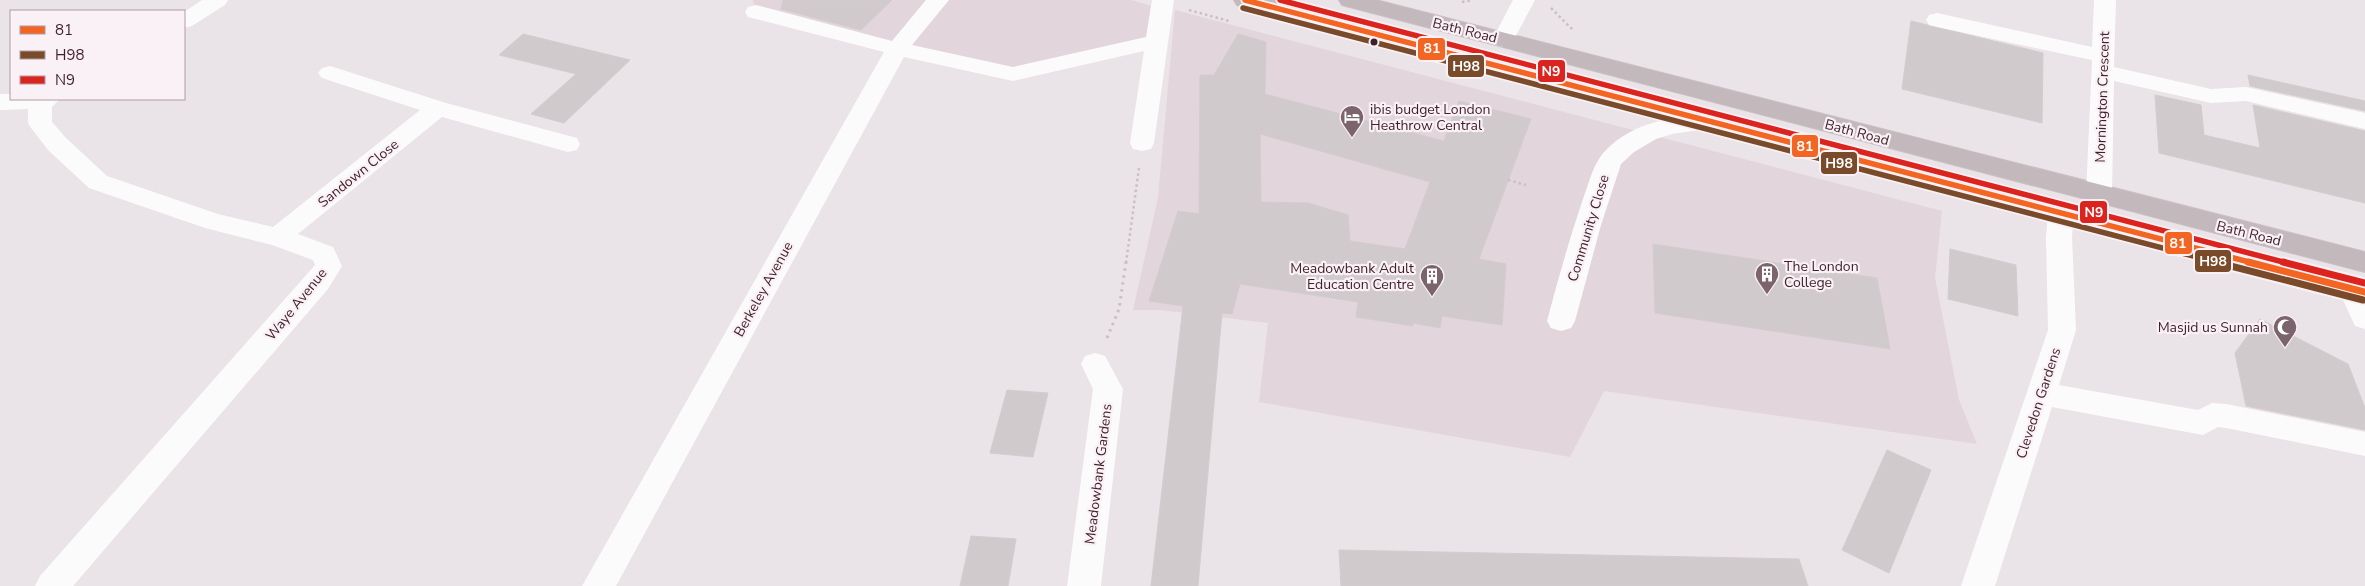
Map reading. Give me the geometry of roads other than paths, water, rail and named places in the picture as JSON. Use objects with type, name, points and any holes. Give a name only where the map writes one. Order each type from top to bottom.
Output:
[{"type":"highway","name":"Bath Road","points":[[1245,0],[2358,290]]},
{"type":"highway","name":"Bath Road","points":[[1350,0],[2365,262]]},
{"type":"street","points":[[185,20],[217,0]]},
{"type":"street","name":"Berkeley Avenue","points":[[599,586],[856,120],[898,49],[938,0]]},
{"type":"street","points":[[1142,143],[1163,0]]},
{"type":"street","points":[[1503,40],[1524,0]]},
{"type":"street","name":"Mornington Crescent","points":[[2099,194],[2105,0]]},
{"type":"street","points":[[756,12],[898,49],[1013,74],[1157,41]]},
{"type":"street","points":[[1937,20],[2103,63],[2211,96],[2246,94],[2365,121]]},
{"type":"street","points":[[330,73],[438,108],[568,144]]},
{"type":"street","name":"Waye Avenue","points":[[0,102],[44,101],[40,123],[57,144],[98,182],[214,222],[278,237],[324,254],[328,266],[318,282],[52,586]]},
{"type":"street","name":"Community Close","points":[[1630,143],[1642,117],[1641,104]]},
{"type":"street","name":"Sandown Close","points":[[278,237],[438,108]]},
{"type":"street","name":"Community Close","points":[[1561,321],[1584,233],[1607,169],[1614,155],[1630,143],[1666,126],[1710,122]]},
{"type":"street","name":"Clevedon Gardens","points":[[1978,586],[2062,330],[2059,238],[2061,214]]},
{"type":"street","points":[[2358,290],[2365,319]]},
{"type":"street","name":"Meadowbank Gardens","points":[[1084,586],[1108,389],[1095,364]]},
{"type":"street","points":[[2041,393],[2202,423],[2212,415],[2226,416],[2365,444]]},
{"type":"place","name":"ibis budget London Heathrow Central","points":[[1352,138]]},
{"type":"place","name":"The London College","points":[[1767,295]]},
{"type":"place","name":"Meadowbank Adult Education Centre","points":[[1432,297]]},
{"type":"place","name":"Masjid us Sunnah","points":[[2285,348]]}]
